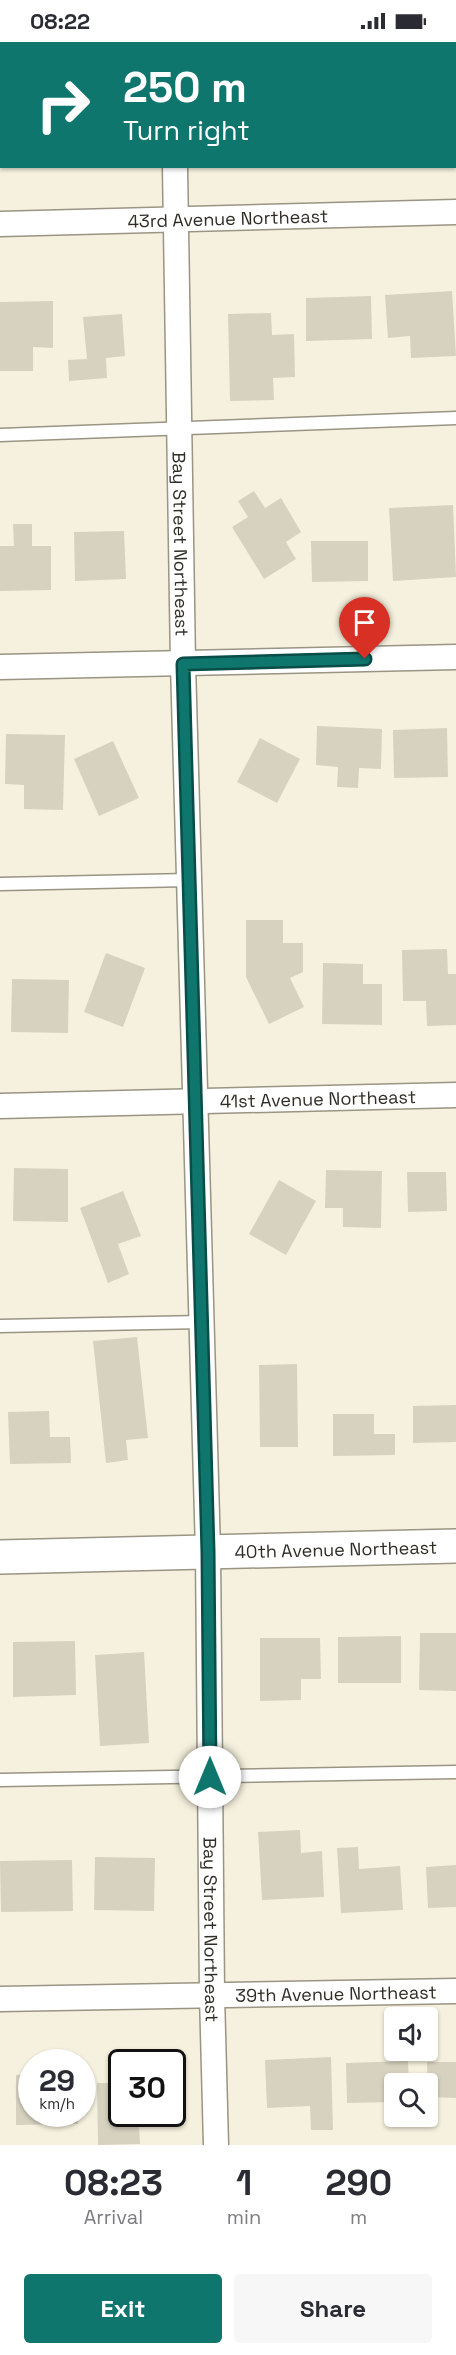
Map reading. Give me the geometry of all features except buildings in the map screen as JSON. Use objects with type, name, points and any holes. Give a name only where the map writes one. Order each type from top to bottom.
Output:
[{"type":"street","name":"Bay Street Northeast","points":[[175,168],[183,664],[208,1552],[212,1995],[216,2145]]},
{"type":"street","name":"43rd Avenue Northeast","points":[[0,224],[456,212]]},
{"type":"street","points":[[0,667],[456,657]]},
{"type":"street","name":"41st Avenue Northeast","points":[[0,1106],[456,1095]]},
{"type":"street","name":"40th Avenue Northeast","points":[[0,1557],[456,1546]]},
{"type":"street","name":"39th Avenue Northeast","points":[[0,1998],[456,1991]]},
{"type":"lane","points":[[0,435],[456,418]]},
{"type":"lane","points":[[0,884],[189,880]]},
{"type":"lane","points":[[0,1326],[202,1322]]},
{"type":"lane","points":[[0,1779],[456,1772]]},
{"type":"route","points":[[210,1777],[208,1552],[183,664],[365,659]]}]
